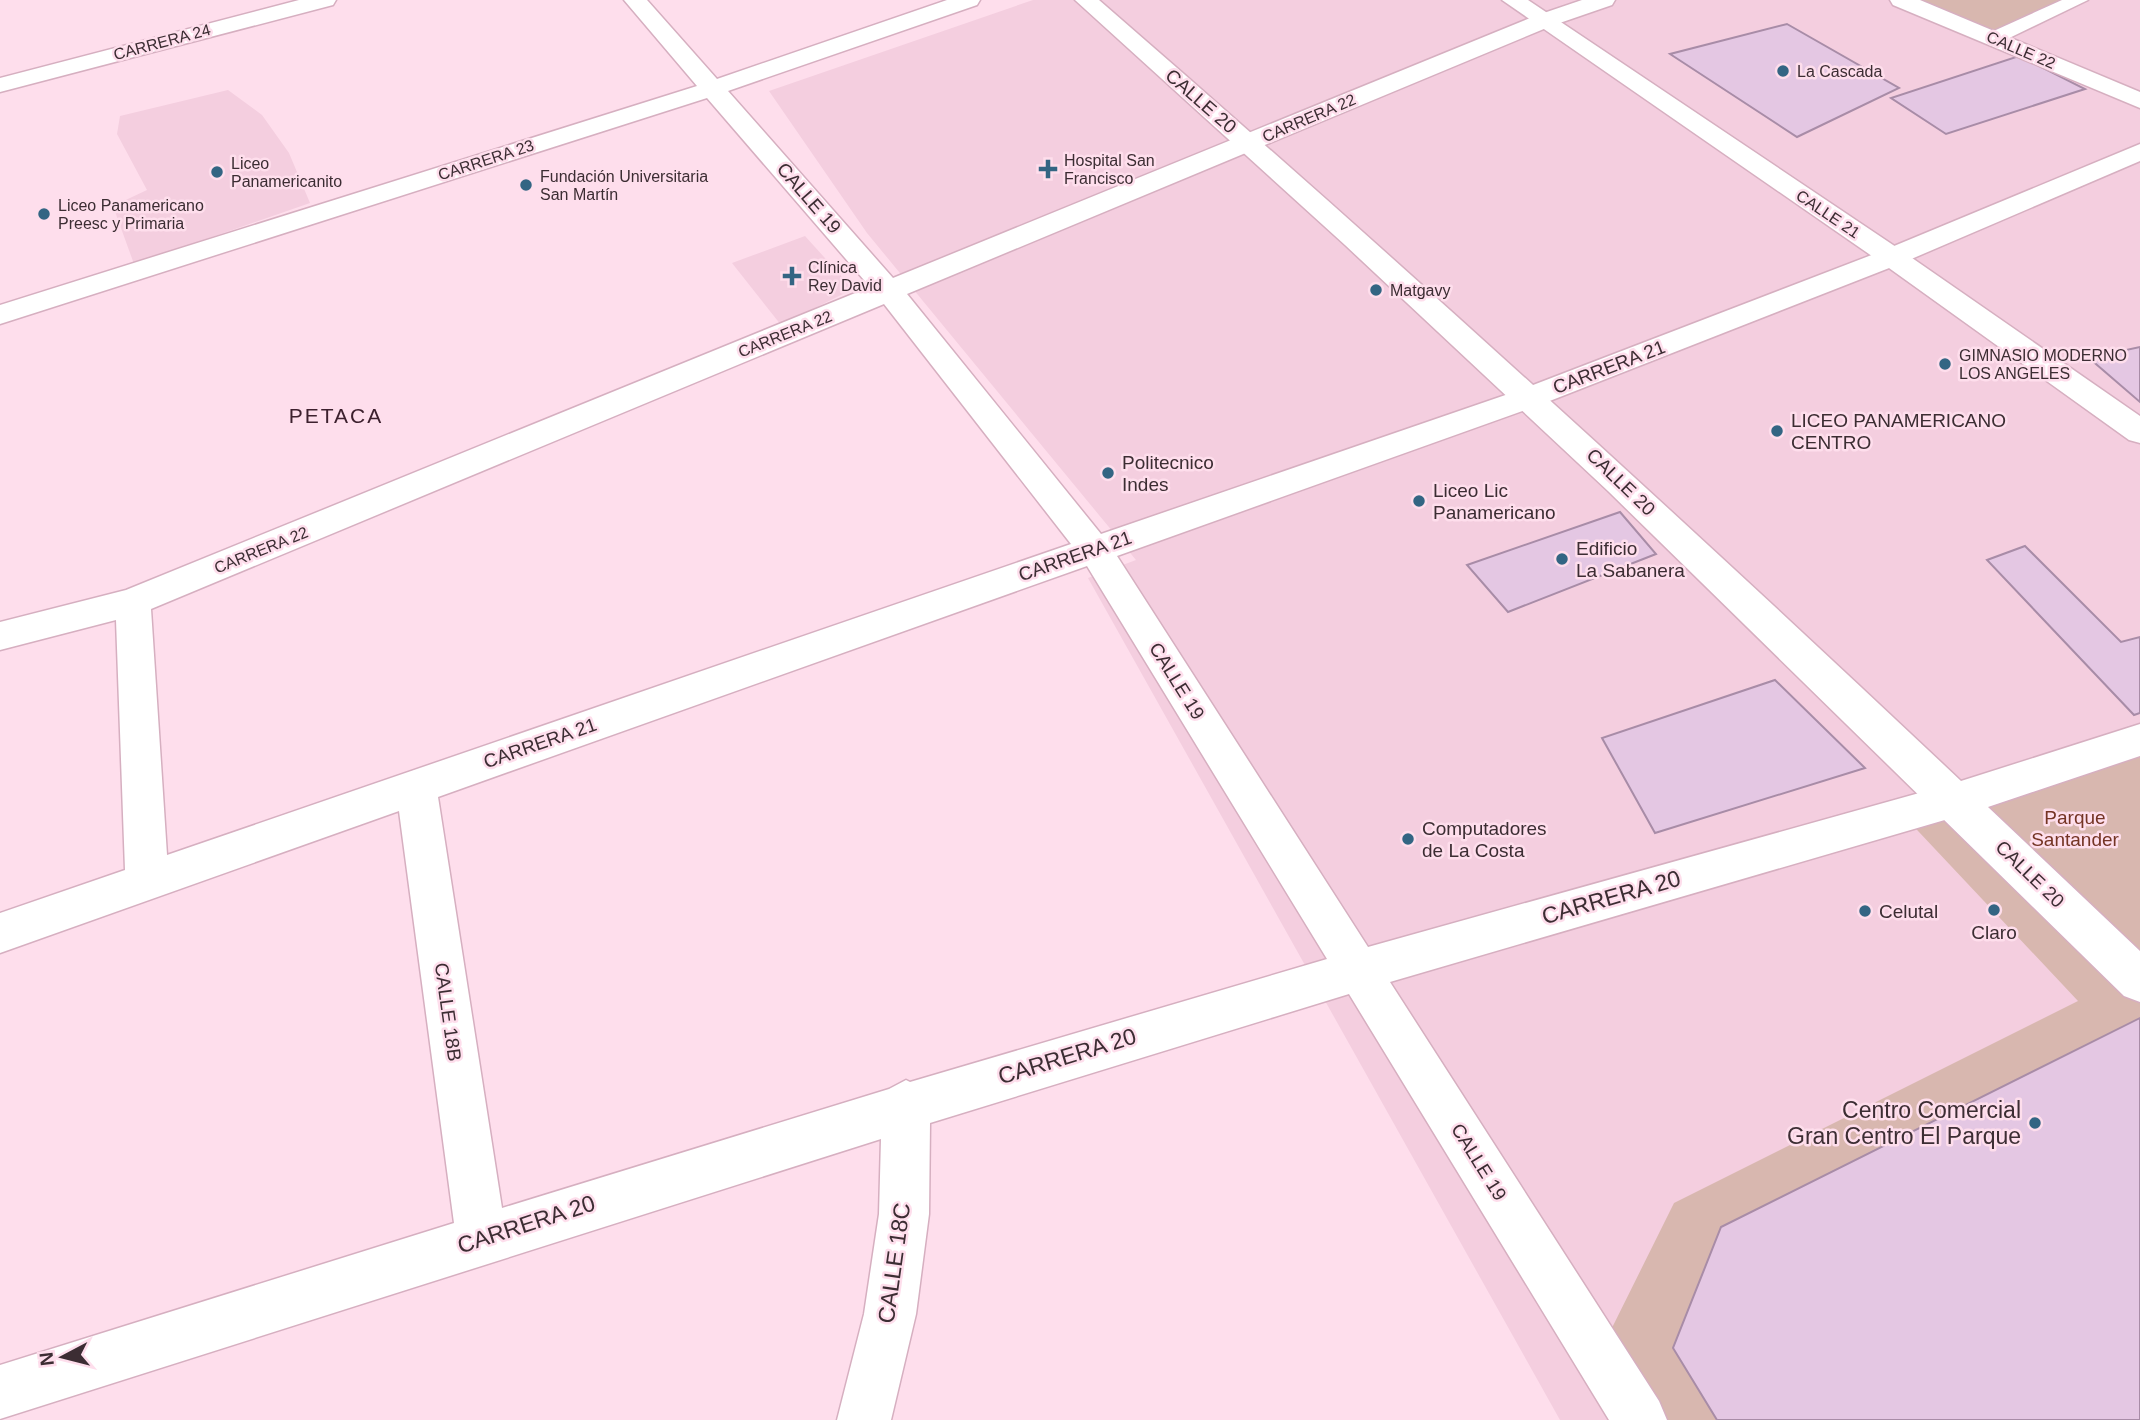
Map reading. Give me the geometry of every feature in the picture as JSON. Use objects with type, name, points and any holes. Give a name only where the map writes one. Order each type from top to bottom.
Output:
[{"type":"street","name":"CARRERA 24","points":[[0,85],[325,0]]},
{"type":"street","name":"CALLE 19","points":[[635,0],[890,292],[1094,549],[1640,1420]]},
{"type":"street","name":"CARRERA 23","points":[[0,315],[714,88],[969,0]]},
{"type":"street","name":"CALLE 20","points":[[1086,0],[1250,143],[1531,397],[1955,800],[2140,981]]},
{"type":"street","name":"CALLE 21","points":[[1513,0],[1892,257],[2140,432]]},
{"type":"street","name":"CARRERA 22","points":[[0,636],[134,602],[1543,21],[1604,0]]},
{"type":"street","name":"CALLE 22","points":[[1901,0],[2140,101]]},
{"type":"street","points":[[1994,38],[2078,0]]},
{"type":"street","name":"CARRERA 21","points":[[0,933],[1531,397],[1892,257],[2140,152]]},
{"type":"street","points":[[134,602],[147,882]]},
{"type":"street","name":"CARRERA 20","points":[[0,1392],[906,1104],[1358,969],[1955,800],[2140,740]]},
{"type":"street","name":"CALLE 18B","points":[[416,786],[481,1238]]},
{"type":"street","name":"CALLE 18C","points":[[864,1420],[890,1314],[904,1214],[906,1104]]},
{"type":"shaded area","points":[[1033,0],[2140,0],[2140,1420],[1560,1420],[1088,578],[1136,560],[867,233],[769,91]]},
{"type":"shaded area","name":"Liceo Panamericanito","points":[[228,90],[262,115],[289,153],[310,203],[134,264],[113,206],[147,190],[117,134],[120,116]]},
{"type":"shaded area","name":"Clínica Rey David","points":[[805,236],[853,289],[781,325],[732,263]]},
{"type":"green space","points":[[1901,0],[2078,0],[1994,38]]},
{"type":"green space","name":"Centro Comercial Gran Centro El Parque","points":[[2140,740],[2140,1420],[1640,1420],[1599,1354],[1674,1203],[2078,1001],[1903,815]]},
{"type":"building","name":"La Cascada","points":[[1787,24],[1899,88],[1797,137],[1670,54]]},
{"type":"building","points":[[2019,56],[2085,89],[1946,134],[1891,98]]},
{"type":"building","points":[[2140,347],[2140,402],[2089,358]]},
{"type":"building","name":"Edificio La Sabanera","points":[[1620,512],[1656,554],[1508,612],[1467,565]]},
{"type":"building","points":[[2025,546],[2121,642],[2140,637],[2140,713],[2134,715],[1987,560]]},
{"type":"building","points":[[1775,680],[1865,768],[1655,833],[1602,738]]},
{"type":"building","name":"Centro Comercial Gran Centro El Parque","points":[[2140,1018],[2140,1420],[1717,1420],[1673,1348],[1721,1227]]},
{"type":"place","name":"La Cascada","points":[[1783,71]]},
{"type":"place","name":"Hospital San Francisco","points":[[1048,169]]},
{"type":"place","name":"Liceo Panamericanito","points":[[217,172]]},
{"type":"place","name":"Fundación Universitaria San Martín","points":[[526,185]]},
{"type":"place","name":"Liceo Panamericano Preesc y Primaria","points":[[44,214]]},
{"type":"place","name":"Clínica Rey David","points":[[792,276]]},
{"type":"place","name":"Matgavy","points":[[1376,290]]},
{"type":"place","name":"GIMNASIO MODERNO LOS ANGELES","points":[[1945,364]]},
{"type":"place","name":"LICEO PANAMERICANO CENTRO","points":[[1777,431]]},
{"type":"place","name":"Politecnico Indes","points":[[1108,473]]},
{"type":"place","name":"Liceo Lic Panamericano","points":[[1419,501]]},
{"type":"place","name":"Edificio La Sabanera","points":[[1562,559]]},
{"type":"place","name":"Computadores de La Costa","points":[[1408,839]]},
{"type":"place","name":"Claro","points":[[1994,910]]},
{"type":"place","name":"Celutal","points":[[1865,911]]},
{"type":"place","name":"Centro Comercial Gran Centro El Parque","points":[[2035,1123]]},
{"type":"district","name":"PETACA","points":[[336,415]]},
{"type":"park label","name":"Parque Santander","points":[[2075,828]]}]
